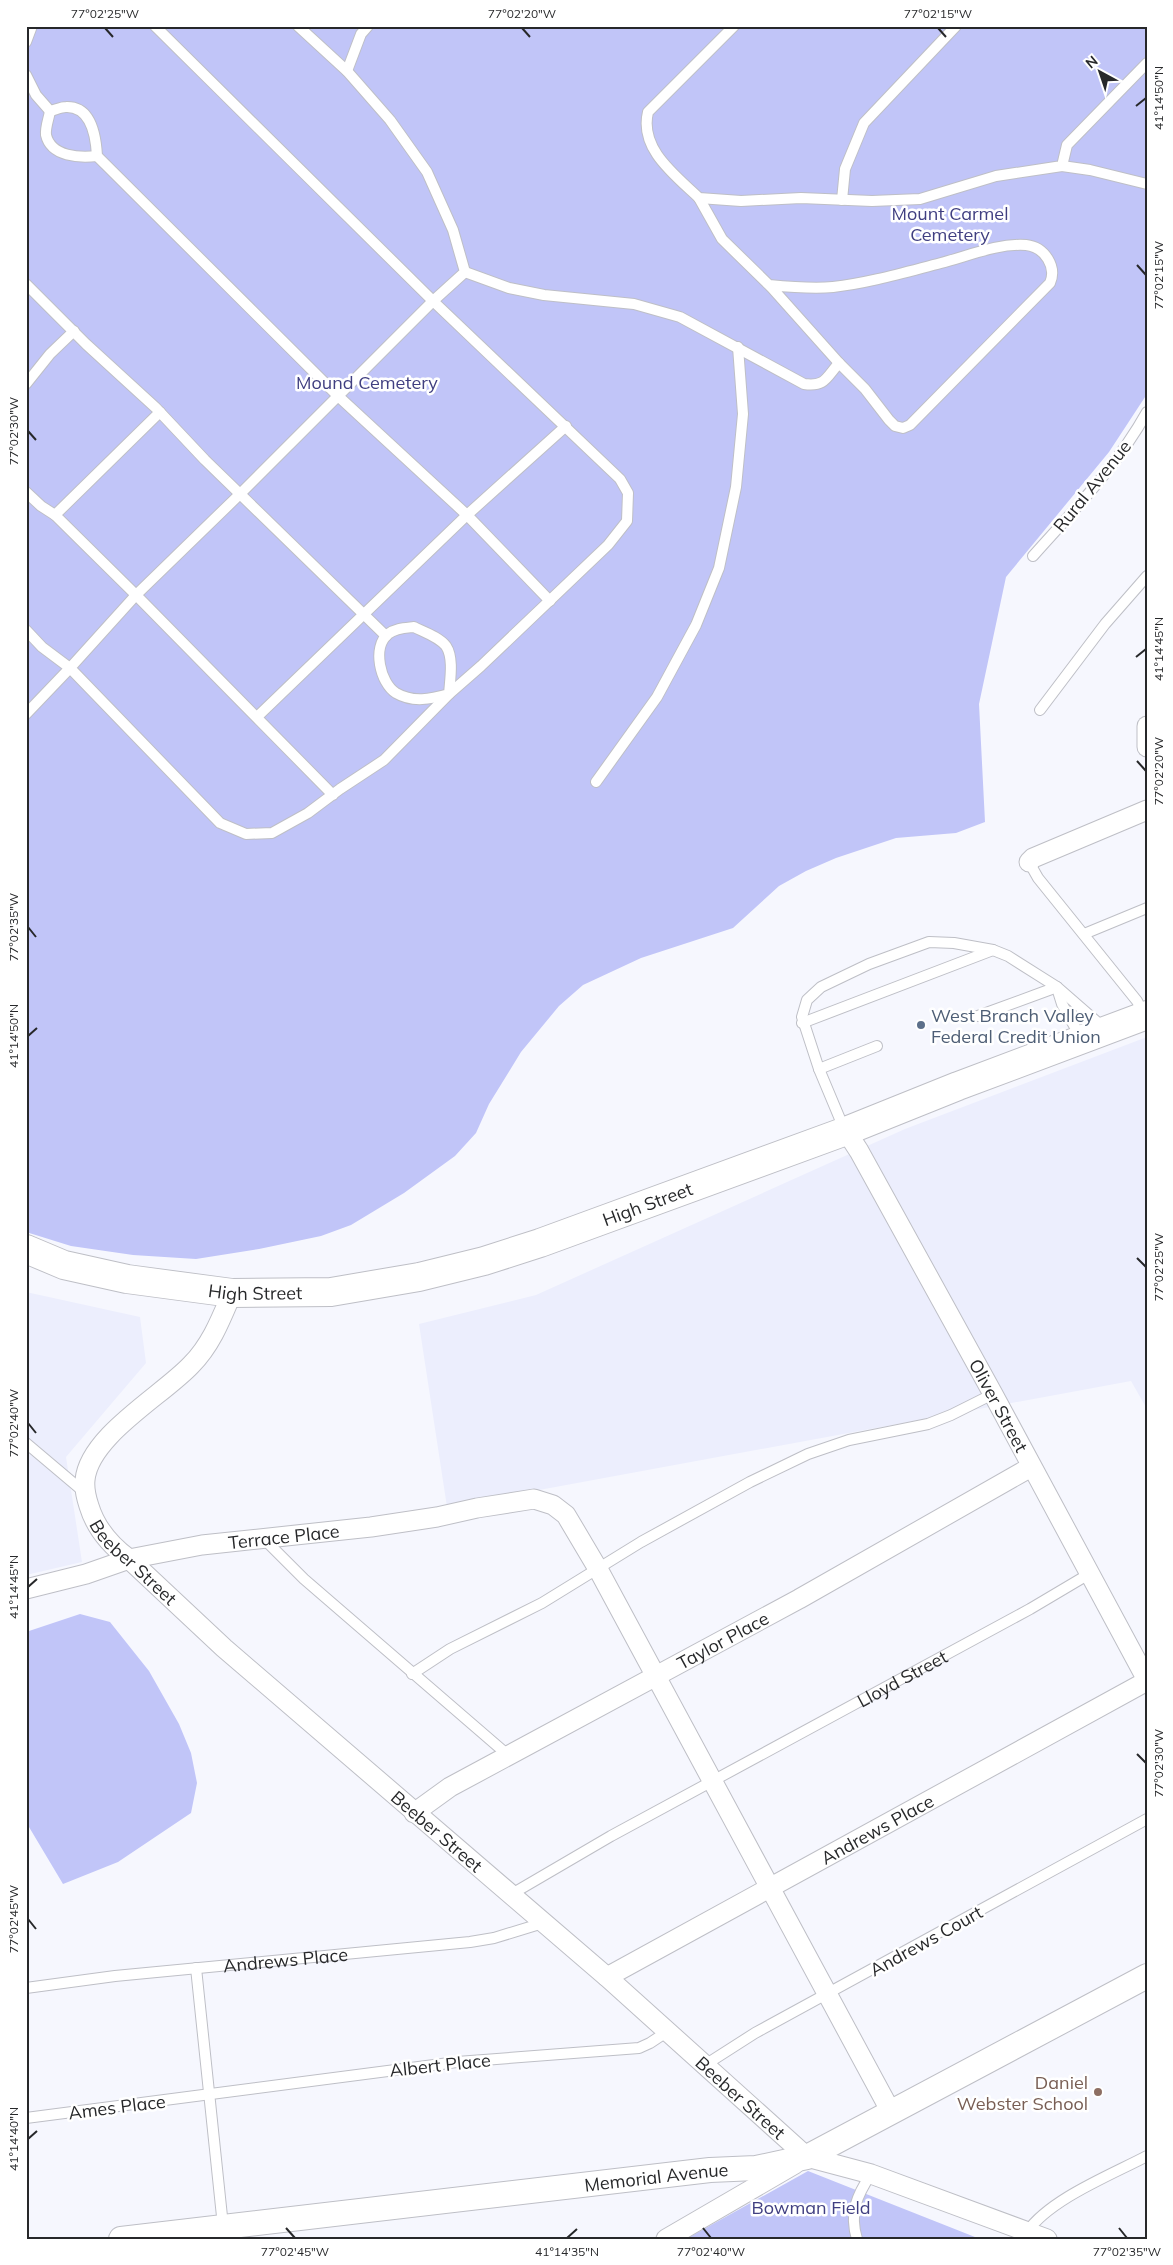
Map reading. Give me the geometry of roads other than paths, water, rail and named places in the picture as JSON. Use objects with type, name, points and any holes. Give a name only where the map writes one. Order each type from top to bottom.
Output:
[{"type":"main road","name":"High Street","points":[[26,1249],[64,1264],[126,1279],[232,1293],[295,1294],[347,1289],[419,1277],[484,1261],[540,1243],[846,1131],[958,1086],[1146,1016]]},
{"type":"street","points":[[1147,726],[1147,747]]},
{"type":"street","points":[[1029,862],[1033,858],[1147,810]]},
{"type":"street","name":"Oliver Street","points":[[846,1131],[859,1151],[993,1394],[1147,1681]]},
{"type":"street","name":"Beeber Street","points":[[232,1293],[218,1326],[202,1352],[190,1366],[134,1413],[103,1443],[92,1460],[85,1478],[85,1492],[90,1511],[101,1532],[112,1547],[129,1559],[224,1648],[668,2031],[807,2157],[871,2174],[1047,2239]]},
{"type":"street","name":"Taylor Place","points":[[414,1813],[450,1787],[799,1599],[1031,1467]]},
{"type":"street","name":"Terrace Place","points":[[26,1589],[86,1574],[129,1559],[202,1545],[371,1527],[437,1517],[527,1499],[544,1500],[553,1504],[566,1515],[598,1569]]},
{"type":"street","points":[[598,1569],[891,2112]]},
{"type":"street","name":"Andrews Place","points":[[607,1978],[1147,1681]]},
{"type":"street","name":"Memorial Avenue","points":[[121,2239],[691,2172],[756,2168],[807,2157],[1147,1976]]},
{"type":"street","points":[[666,2239],[807,2157]]},
{"type":"lane","points":[[26,42],[32,26]]},
{"type":"lane","points":[[26,630],[42,647],[70,668],[220,822],[246,834],[272,833],[308,814],[384,760],[449,694],[608,546],[627,521],[628,494],[620,479],[433,301],[155,26]]},
{"type":"lane","points":[[298,26],[347,71],[390,120],[427,172],[453,230],[465,272]]},
{"type":"lane","points":[[347,71],[361,34],[368,26]]},
{"type":"lane","points":[[734,26],[648,112],[647,136],[655,152],[671,171],[699,198],[722,239],[769,285],[839,363],[866,389],[896,426],[902,428],[910,425],[1050,284],[1054,270],[1051,262],[1038,250],[1029,246],[1018,245],[993,248],[881,278],[834,287],[810,288],[769,285]]},
{"type":"lane","points":[[842,200],[845,169],[864,123],[956,26]]},
{"type":"lane","points":[[1062,166],[1067,145],[1147,63]]},
{"type":"lane","points":[[26,74],[36,95],[50,111]]},
{"type":"lane","points":[[50,111],[66,107],[78,110],[86,117],[94,128],[97,156],[338,396],[467,515],[550,601]]},
{"type":"lane","points":[[50,111],[46,134],[55,147],[68,156],[83,158],[97,156]]},
{"type":"lane","points":[[699,198],[741,200],[802,198],[842,200],[920,199],[996,176],[1062,166],[1090,170],[1147,184]]},
{"type":"lane","points":[[26,714],[136,595],[433,301],[465,272]]},
{"type":"lane","points":[[465,272],[509,288],[544,295],[634,304],[680,317],[804,384],[816,386],[824,381],[839,363]]},
{"type":"lane","points":[[26,284],[160,412],[240,494],[386,636]]},
{"type":"lane","points":[[26,384],[50,354],[74,331]]},
{"type":"lane","points":[[596,782],[657,697],[696,625],[719,568],[736,487],[743,414],[738,347]]},
{"type":"lane","points":[[55,514],[160,412]]},
{"type":"lane","name":"Rural Avenue","points":[[1033,556],[1096,485],[1134,434],[1147,412]]},
{"type":"lane","points":[[257,717],[467,515],[566,426]]},
{"type":"lane","points":[[26,492],[41,506],[55,514],[333,795]]},
{"type":"lane","points":[[1040,710],[1105,624],[1147,576]]},
{"type":"lane","points":[[414,627],[446,646],[451,666],[449,694],[429,700],[410,698],[394,692],[382,673],[378,656],[386,636],[396,630],[414,627]]},
{"type":"lane","points":[[1029,862],[1038,878],[1137,1001],[1146,1016]]},
{"type":"lane","points":[[1084,934],[1147,908]]},
{"type":"lane","points":[[846,1131],[818,1069],[802,1023],[806,1000],[821,987],[869,964],[929,942],[954,943],[993,950],[1008,956],[1057,987],[1107,1030]]},
{"type":"lane","points":[[802,1023],[993,950]]},
{"type":"lane","points":[[978,1016],[1057,987]]},
{"type":"lane","points":[[1057,987],[1062,1004],[1082,1039]]},
{"type":"lane","points":[[818,1069],[877,1046]]},
{"type":"lane","points":[[412,1674],[450,1649],[542,1603],[750,1482],[808,1454],[848,1440],[928,1424],[951,1416],[993,1394]]},
{"type":"lane","points":[[26,1443],[85,1492]]},
{"type":"lane","points":[[263,1538],[304,1579],[509,1756]]},
{"type":"lane","name":"Lloyd Street","points":[[510,1895],[611,1836],[1030,1608],[1088,1574]]},
{"type":"lane","name":"Andrews Court","points":[[705,2065],[755,2034],[1147,1819]]},
{"type":"lane","name":"Andrews Place","points":[[26,1988],[115,1976],[470,1942],[494,1938],[543,1923]]},
{"type":"lane","points":[[196,1968],[223,2226]]},
{"type":"lane","name":"Albert Place","points":[[208,2096],[457,2062],[639,2048],[668,2031]]},
{"type":"lane","name":"Ames Place","points":[[26,2118],[208,2096]]},
{"type":"lane","points":[[1027,2232],[1040,2216],[1064,2200],[1147,2156]]},
{"type":"lane","points":[[858,2239],[854,2227],[854,2207],[859,2193],[871,2174]]},
{"type":"place","name":"West Branch Valley Federal Credit Union","points":[[921,1025]]},
{"type":"place","name":"Daniel Webster School","points":[[1098,2092]]},
{"type":"park label","name":"Mount Carmel Cemetery","points":[[950,223]]},
{"type":"park label","name":"Mound Cemetery","points":[[367,382]]},
{"type":"park label","name":"Bowman Field","points":[[811,2207]]}]
